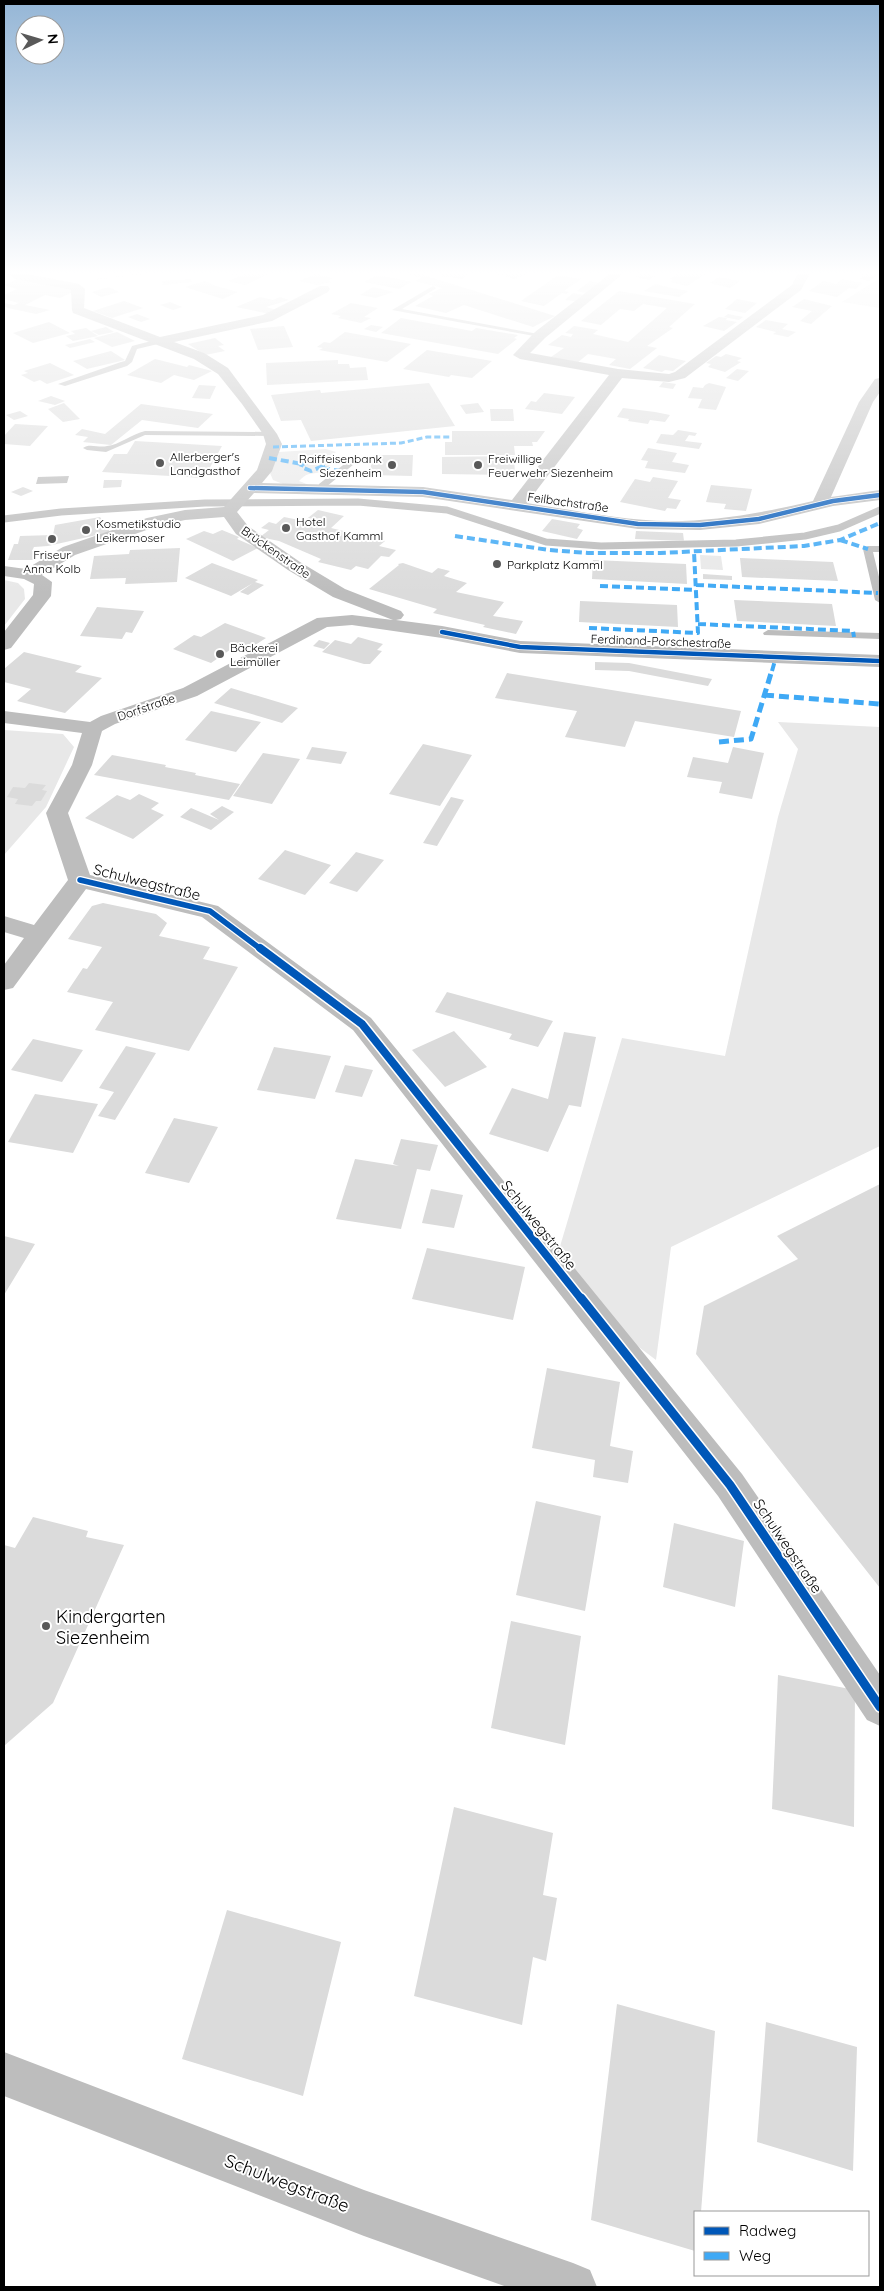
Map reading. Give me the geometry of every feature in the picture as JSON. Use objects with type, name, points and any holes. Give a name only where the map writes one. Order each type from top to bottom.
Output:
[{"type":"street","points":[[230,380],[270,434],[274,444],[264,471],[238,501]]},
{"type":"street","points":[[516,506],[613,380]]},
{"type":"street","points":[[820,504],[866,402],[880,382]]},
{"type":"street","name":"Feilbachstraße","points":[[238,501],[322,489],[422,492],[638,524],[670,526],[759,519],[820,504],[880,495]]},
{"type":"street","name":"Brückenstraße","points":[[29,574],[69,552],[154,522],[238,501],[242,530],[294,566],[327,601],[442,632]]},
{"type":"street","points":[[4,572],[29,574],[43,582],[42,596],[4,644]]},
{"type":"street","points":[[279,644],[280,631],[327,601]]},
{"type":"street","name":"Dorfstraße","points":[[93,728],[108,720],[190,692],[323,622],[352,620],[442,632]]},
{"type":"street","name":"Ferdinand-Porschestraße","points":[[442,632],[520,647],[880,662]]},
{"type":"street","points":[[4,717],[93,728]]},
{"type":"street","name":"Schulwegstraße","points":[[80,880],[57,813],[82,765],[93,728]]},
{"type":"street","name":"Schulwegstraße","points":[[4,982],[80,880]]},
{"type":"street","name":"Schulwegstraße","points":[[80,880],[210,911],[362,1024],[730,1485],[880,1707]]},
{"type":"street","points":[[4,924],[40,934]]},
{"type":"street","name":"Schulwegstraße","points":[[4,2074],[364,2213],[573,2287]]},
{"type":"lane","points":[[62,384],[75,380]]},
{"type":"lane","points":[[87,448],[106,450],[116,448],[133,436],[145,433],[270,434]]},
{"type":"lane","points":[[322,489],[322,486],[355,460]]},
{"type":"lane","points":[[880,549],[868,549],[880,600]]},
{"type":"lane","points":[[768,633],[880,636]]},
{"type":"shaded area","points":[[326,449],[336,452],[325,461],[330,463],[328,469],[308,474],[299,481],[309,485],[283,484],[273,480],[270,473],[279,452]]},
{"type":"shaded area","points":[[69,476],[67,483],[36,484],[38,477]]},
{"type":"shaded area","points":[[700,555],[721,556],[723,570],[701,569]]},
{"type":"shaded area","points":[[4,580],[18,583],[24,589],[25,599],[4,626]]},
{"type":"shaded area","points":[[778,722],[880,727],[880,1146],[671,1247],[656,1360],[550,1280],[622,1038],[725,1056],[778,817],[798,749]]},
{"type":"shaded area","points":[[4,730],[63,734],[74,747],[46,807],[4,855]]},
{"type":"building","points":[[30,380],[59,380],[47,384],[40,380],[34,382]]},
{"type":"building","points":[[148,380],[166,380],[161,383]]},
{"type":"building","points":[[267,380],[368,380],[267,385]]},
{"type":"building","points":[[663,382],[676,384],[673,389],[659,387]]},
{"type":"building","points":[[429,383],[455,426],[311,441],[301,420],[281,421],[271,395],[320,390],[321,393]]},
{"type":"building","points":[[709,383],[726,387],[716,410],[698,408],[702,399],[688,398],[693,387],[703,388]]},
{"type":"building","points":[[199,385],[216,386],[210,399],[192,398]]},
{"type":"building","points":[[544,393],[575,397],[562,414],[525,409],[531,401],[536,402]]},
{"type":"building","points":[[51,396],[65,401],[55,405],[38,401]]},
{"type":"building","points":[[64,403],[80,419],[63,422],[48,409]]},
{"type":"building","points":[[478,403],[484,412],[466,414],[460,405]]},
{"type":"building","points":[[141,404],[213,414],[198,428],[142,420],[111,445],[83,442],[88,437],[75,435],[82,429],[105,434]]},
{"type":"building","points":[[623,408],[670,415],[665,422],[650,420],[648,424],[617,417]]},
{"type":"building","points":[[490,409],[513,409],[514,421],[491,421]]},
{"type":"building","points":[[20,411],[28,416],[14,420],[6,415]]},
{"type":"building","points":[[15,424],[48,426],[30,446],[4,444],[4,436]]},
{"type":"building","points":[[678,430],[697,433],[695,436],[689,435],[685,441],[702,443],[699,449],[656,443],[661,434],[673,435]]},
{"type":"building","points":[[452,431],[545,431],[537,442],[532,442],[533,446],[514,446],[515,455],[445,455],[445,442],[452,442]]},
{"type":"building","name":"Allerberger's Landgasthof","points":[[135,441],[222,446],[204,478],[102,472],[114,454],[127,454]]},
{"type":"building","points":[[648,448],[677,453],[672,462],[689,465],[685,473],[645,468],[648,461],[641,460]]},
{"type":"building","name":"Raiffeisenbank Siezenheim","points":[[372,455],[413,455],[412,476],[370,475]]},
{"type":"building","name":"Freiwillige Feuerwehr Siezenheim","points":[[514,456],[515,475],[442,474],[442,457]]},
{"type":"building","points":[[653,477],[678,481],[668,498],[681,500],[676,509],[667,508],[665,511],[620,502],[635,479],[650,482]]},
{"type":"building","points":[[104,480],[122,480],[121,487],[103,488]]},
{"type":"building","points":[[711,485],[752,489],[746,511],[724,509],[726,504],[706,502]]},
{"type":"building","points":[[23,487],[33,491],[21,496],[11,492]]},
{"type":"building","points":[[318,510],[344,516],[331,528],[385,541],[379,546],[396,550],[389,557],[381,556],[368,569],[356,566],[351,570],[318,562],[321,559],[279,541],[260,537],[269,530],[261,528],[269,522],[276,524],[284,517],[304,521]]},
{"type":"building","points":[[100,517],[110,532],[48,546],[34,547],[32,551],[37,551],[35,560],[8,560],[14,544],[18,544],[20,536],[53,535],[55,525]]},
{"type":"building","points":[[552,519],[580,524],[577,528],[583,530],[577,539],[542,531]]},
{"type":"building","points":[[222,530],[258,548],[233,561],[186,539],[204,531],[213,534]]},
{"type":"building","points":[[636,531],[683,533],[684,541],[635,539]]},
{"type":"building","points":[[180,548],[177,582],[125,584],[126,578],[90,579],[94,556],[129,554],[130,550]]},
{"type":"building","points":[[740,558],[833,562],[838,581],[742,577]]},
{"type":"building","points":[[593,560],[686,564],[687,584],[592,579]]},
{"type":"building","points":[[212,563],[258,580],[255,582],[264,585],[248,595],[240,592],[253,583],[231,596],[185,578]]},
{"type":"building","points":[[403,563],[432,573],[438,568],[450,571],[444,576],[467,583],[456,592],[504,602],[493,616],[523,621],[516,634],[433,613],[437,609],[369,589],[398,564]]},
{"type":"building","points":[[703,574],[732,576],[732,580],[703,579]]},
{"type":"building","points":[[734,600],[832,604],[836,626],[737,621]]},
{"type":"building","points":[[580,601],[677,605],[678,627],[579,622]]},
{"type":"building","points":[[97,607],[144,611],[132,633],[126,632],[122,639],[80,636]]},
{"type":"building","points":[[225,623],[266,638],[249,649],[237,645],[211,663],[173,649],[194,635],[201,637]]},
{"type":"building","points":[[358,637],[383,644],[377,650],[382,651],[370,664],[322,652],[335,640],[351,644]]},
{"type":"building","points":[[319,640],[330,643],[324,649],[313,646]]},
{"type":"building","points":[[24,652],[82,666],[75,672],[102,678],[65,713],[17,701],[31,689],[4,682],[4,669]]},
{"type":"building","points":[[595,662],[629,663],[712,679],[708,686],[629,671],[595,670]]},
{"type":"building","points":[[507,673],[741,711],[734,737],[635,721],[625,747],[565,737],[577,711],[495,698]]},
{"type":"building","points":[[231,688],[298,708],[282,723],[214,703]]},
{"type":"building","points":[[211,711],[261,722],[236,752],[185,740]]},
{"type":"building","points":[[423,744],[472,755],[440,806],[389,794]]},
{"type":"building","points":[[312,747],[347,752],[341,764],[306,759]]},
{"type":"building","points":[[733,747],[764,753],[752,799],[719,793],[722,782],[687,777],[693,757],[728,763]]},
{"type":"building","points":[[263,753],[300,759],[272,804],[233,796]]},
{"type":"building","points":[[112,755],[166,765],[165,767],[196,773],[195,775],[240,784],[229,800],[94,775]]},
{"type":"building","points":[[29,783],[46,785],[42,790],[47,791],[41,801],[36,801],[32,806],[15,804],[18,799],[7,797],[13,787],[25,788]]},
{"type":"building","points":[[139,794],[159,803],[151,809],[164,815],[133,839],[85,818],[117,795],[130,800]]},
{"type":"building","points":[[451,797],[464,800],[437,846],[423,843]]},
{"type":"building","points":[[222,806],[234,812],[211,830],[180,817],[191,808],[219,820],[210,814]]},
{"type":"building","points":[[285,850],[331,865],[305,895],[258,879]]},
{"type":"building","points":[[356,852],[384,860],[357,892],[329,883]]},
{"type":"building","points":[[103,903],[156,914],[167,923],[159,936],[210,947],[203,959],[238,967],[189,1051],[95,1030],[113,1002],[67,992],[83,968],[87,969],[102,947],[68,939],[92,906]]},
{"type":"building","points":[[447,992],[553,1021],[538,1047],[509,1039],[512,1034],[435,1012]]},
{"type":"building","points":[[454,1031],[487,1067],[445,1087],[412,1050]]},
{"type":"building","points":[[564,1032],[596,1037],[581,1107],[569,1105],[548,1152],[489,1134],[512,1088],[548,1099]]},
{"type":"building","points":[[33,1039],[83,1050],[62,1082],[11,1070]]},
{"type":"building","points":[[126,1046],[156,1053],[115,1120],[98,1116],[114,1092],[99,1088]]},
{"type":"building","points":[[274,1047],[331,1056],[315,1099],[257,1090]]},
{"type":"building","points":[[345,1065],[373,1070],[362,1097],[335,1092]]},
{"type":"building","points":[[35,1094],[98,1104],[73,1153],[8,1142]]},
{"type":"building","points":[[174,1118],[218,1127],[189,1183],[145,1173]]},
{"type":"building","points":[[401,1139],[438,1145],[430,1171],[417,1169],[401,1229],[336,1219],[355,1159],[399,1166],[393,1164]]},
{"type":"building","points":[[880,1184],[880,1588],[696,1354],[704,1306],[798,1259],[777,1236]]},
{"type":"building","points":[[431,1189],[463,1195],[454,1228],[422,1223]]},
{"type":"building","points":[[4,1236],[35,1244],[4,1295]]},
{"type":"building","points":[[427,1248],[525,1267],[513,1320],[412,1299]]},
{"type":"building","points":[[547,1368],[620,1382],[610,1446],[633,1451],[628,1483],[593,1477],[595,1460],[532,1448]]},
{"type":"building","points":[[536,1501],[601,1516],[585,1611],[516,1595]]},
{"type":"building","name":"Kindergarten Siezenheim","points":[[33,1517],[88,1531],[86,1537],[124,1545],[53,1703],[4,1746],[4,1545],[15,1548]]},
{"type":"building","points":[[674,1523],[744,1541],[735,1607],[663,1587]]},
{"type":"building","points":[[511,1621],[581,1636],[565,1745],[491,1728]]},
{"type":"building","points":[[778,1675],[855,1690],[854,1827],[772,1809]]},
{"type":"building","points":[[454,1807],[553,1833],[543,1895],[557,1898],[546,1961],[533,1957],[522,2025],[414,1996]]},
{"type":"building","points":[[227,1910],[341,1942],[303,2096],[182,2059]]},
{"type":"building","points":[[617,2004],[715,2031],[701,2211],[694,2211],[694,2251],[591,2220]]},
{"type":"building","points":[[766,2022],[857,2047],[853,2171],[757,2142]]},
{"type":"waterway","points":[[4,519],[61,512],[205,503],[358,502],[447,510],[546,542],[601,546],[736,543],[805,536],[839,528],[880,510]]},
{"type":"marked path","points":[[273,447],[401,443],[427,437],[452,437]]},
{"type":"marked path","points":[[269,458],[302,464]]},
{"type":"marked path","points":[[313,461],[320,462],[323,466],[311,471],[301,467],[302,464],[313,461]]},
{"type":"marked path","points":[[322,468],[340,471]]},
{"type":"marked path","points":[[455,536],[549,550],[588,553],[660,553],[804,546],[840,540],[880,523]]},
{"type":"marked path","points":[[840,540],[868,549]]},
{"type":"marked path","points":[[589,628],[698,633],[694,552]]},
{"type":"marked path","points":[[696,585],[878,593]]},
{"type":"marked path","points":[[600,586],[696,590]]},
{"type":"marked path","points":[[698,624],[853,631],[854,637]]},
{"type":"marked path","points":[[719,742],[751,739],[776,657]]},
{"type":"marked path","points":[[764,695],[880,704]]},
{"type":"cycle path","points":[[250,488],[423,492],[638,524],[670,526],[759,519],[833,501],[880,495]]},
{"type":"cycle path","points":[[442,632],[520,647],[880,661]]},
{"type":"cycle path","points":[[80,880],[210,911],[362,1024],[730,1485],[880,1707]]},
{"type":"place","name":"Allerberger's Landgasthof","points":[[160,463]]},
{"type":"place","name":"Raiffeisenbank Siezenheim","points":[[392,465]]},
{"type":"place","name":"Freiwillige Feuerwehr Siezenheim","points":[[478,465]]},
{"type":"place","name":"Hotel Gasthof Kamml","points":[[286,528]]},
{"type":"place","name":"Kosmetikstudio Leikermoser","points":[[86,530]]},
{"type":"place","name":"Friseur Anna Kolb","points":[[52,539]]},
{"type":"place","name":"Parkplatz Kamml","points":[[497,564]]},
{"type":"place","name":"Bäckerei Leimüller","points":[[220,654]]},
{"type":"place","name":"Kindergarten Siezenheim","points":[[46,1626]]}]
